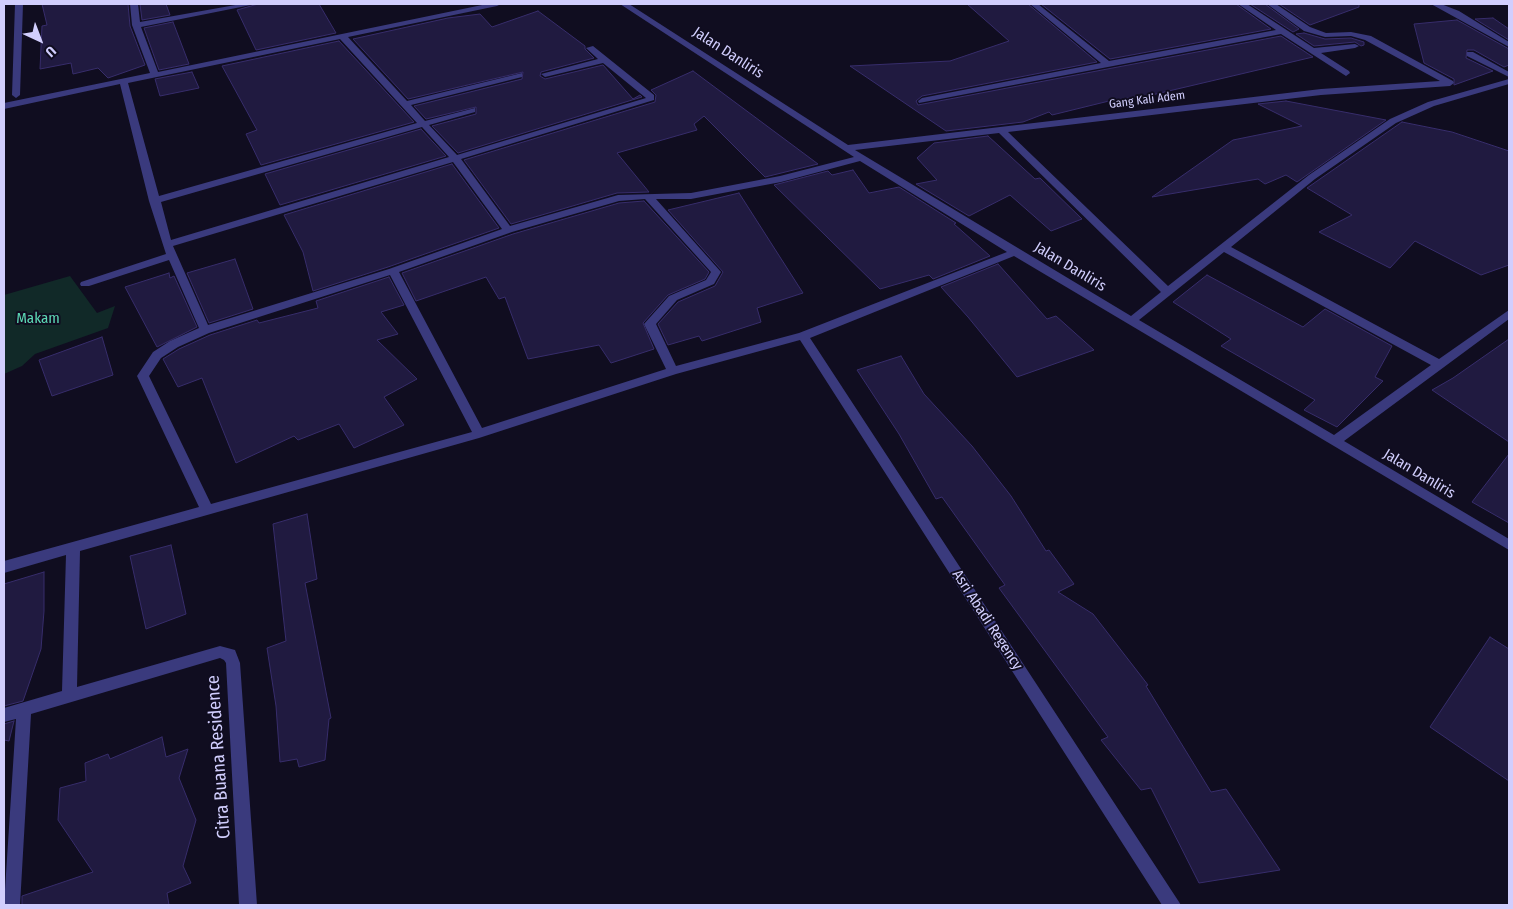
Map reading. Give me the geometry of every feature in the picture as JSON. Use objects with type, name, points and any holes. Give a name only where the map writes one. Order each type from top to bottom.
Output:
[{"type":"street","points":[[16,95],[19,4]]},
{"type":"street","points":[[134,4],[136,25],[155,75]]},
{"type":"street","points":[[136,25],[252,4]]},
{"type":"street","points":[[4,106],[497,4]]},
{"type":"street","name":"Jalan Danliris","points":[[624,4],[847,148],[1015,252],[1509,545]]},
{"type":"street","points":[[1034,4],[1107,64]]},
{"type":"street","points":[[1242,4],[1346,73]]},
{"type":"street","points":[[1271,4],[1307,29],[1325,34],[1351,34],[1368,38],[1466,92]]},
{"type":"street","points":[[1435,4],[1456,13],[1509,45]]},
{"type":"street","points":[[922,101],[1282,31]]},
{"type":"street","points":[[342,36],[454,157],[508,230]]},
{"type":"street","points":[[1313,51],[1355,46]]},
{"type":"street","points":[[167,244],[650,100],[651,97],[590,48]]},
{"type":"street","points":[[1470,54],[1509,75]]},
{"type":"street","points":[[545,74],[604,60]]},
{"type":"street","points":[[405,104],[519,75]]},
{"type":"street","points":[[124,82],[154,201],[167,244],[204,330]]},
{"type":"street","name":"Gang Kali Adem","points":[[847,148],[1321,92],[1450,83]]},
{"type":"street","points":[[1131,321],[1312,177],[1393,121],[1413,110],[1466,92],[1506,84]]},
{"type":"street","points":[[154,201],[472,110]]},
{"type":"street","points":[[1000,129],[1168,292]]},
{"type":"street","points":[[207,510],[143,376],[156,355],[174,344],[204,330],[393,272],[508,230],[618,198],[691,196],[781,179],[863,157]]},
{"type":"street","points":[[648,196],[716,272],[710,282],[672,298],[650,324],[673,370]]},
{"type":"street","points":[[1223,248],[1441,365]]},
{"type":"street","points":[[4,567],[479,434],[673,370],[802,336],[1015,252]]},
{"type":"street","points":[[85,284],[172,255]]},
{"type":"street","points":[[393,272],[479,434]]},
{"type":"street","points":[[1335,441],[1509,314]]},
{"type":"street","name":"Asri Abadi Regency","points":[[802,336],[1172,905]]},
{"type":"street","points":[[69,696],[73,549]]},
{"type":"street","name":"Citra Buana Residence","points":[[4,715],[220,652],[230,655],[233,663],[248,905]]},
{"type":"street","points":[[11,905],[24,709]]},
{"type":"green space","name":"Makam","points":[[70,276],[97,313],[115,306],[108,328],[35,354],[22,366],[4,374],[4,295]]},
{"type":"building","points":[[42,4],[128,4],[130,26],[145,65],[108,78],[98,68],[73,74],[71,63],[40,69],[42,26],[47,25]]},
{"type":"building","points":[[140,4],[166,4],[170,15],[142,20]]},
{"type":"building","points":[[258,4],[319,4],[336,33],[256,50],[237,10]]},
{"type":"building","points":[[967,4],[1028,4],[1097,62],[922,96],[916,101],[918,105],[1281,36],[1313,57],[1156,94],[1109,101],[1052,115],[1049,112],[1023,122],[946,131],[850,66],[950,61],[1009,41]]},
{"type":"building","points":[[1041,4],[1236,4],[1271,29],[1110,59]]},
{"type":"building","points":[[1250,4],[1265,4],[1299,29],[1293,32]]},
{"type":"building","points":[[1279,4],[1359,4],[1359,7],[1310,25]]},
{"type":"building","points":[[538,11],[585,46],[585,49],[594,58],[541,72],[540,76],[545,79],[603,65],[633,99],[640,95],[642,97],[458,153],[432,126],[476,114],[476,107],[426,119],[414,106],[522,79],[523,72],[408,99],[353,39],[448,18],[480,14],[492,27]]},
{"type":"building","points":[[1493,18],[1509,29],[1509,40],[1475,19]]},
{"type":"building","points":[[1457,20],[1509,49],[1509,65],[1504,67],[1474,50],[1467,50],[1466,58],[1493,71],[1454,85],[1454,79],[1424,63],[1414,24]]},
{"type":"building","points":[[173,22],[189,64],[159,70],[144,28]]},
{"type":"building","points":[[1304,33],[1325,39],[1351,38],[1364,42],[1364,45],[1361,46],[1355,42],[1314,46],[1296,34]]},
{"type":"building","points":[[339,41],[414,122],[261,165],[246,134],[257,130],[222,66]]},
{"type":"building","points":[[693,71],[818,164],[765,177],[704,116],[694,124],[697,130],[617,153],[649,192],[617,193],[511,224],[464,160],[655,102],[656,95],[651,90]]},
{"type":"building","points":[[192,72],[199,88],[160,96],[155,79]]},
{"type":"building","points":[[1286,101],[1386,120],[1297,182],[1286,175],[1265,184],[1258,179],[1152,197],[1233,140],[1302,126],[1258,104]]},
{"type":"building","points":[[1402,122],[1452,132],[1509,151],[1509,265],[1481,275],[1415,241],[1390,268],[1319,232],[1352,215],[1307,188]]},
{"type":"building","points":[[421,129],[446,156],[280,205],[265,174]]},
{"type":"building","points":[[988,136],[1035,179],[1040,178],[1082,219],[1051,231],[1010,195],[969,216],[916,184],[937,180],[917,158],[934,143]]},
{"type":"building","points":[[452,164],[499,228],[313,291],[303,252],[284,215]]},
{"type":"building","points":[[853,170],[869,193],[899,187],[956,223],[954,224],[990,256],[933,279],[929,275],[880,289],[774,185],[828,171],[832,175]]},
{"type":"building","points":[[739,193],[803,293],[757,308],[761,322],[702,341],[699,336],[668,345],[658,324],[678,302],[715,286],[723,272],[668,210]]},
{"type":"building","points":[[644,201],[709,272],[705,279],[668,295],[643,323],[654,349],[611,363],[599,345],[528,359],[505,297],[499,299],[486,277],[416,301],[402,273],[513,234],[619,203]]},
{"type":"building","points":[[235,259],[253,309],[209,323],[187,273]]},
{"type":"building","points":[[998,264],[1047,319],[1056,316],[1094,350],[1017,377],[941,287]]},
{"type":"building","points":[[169,273],[170,278],[174,276],[197,327],[157,347],[125,287]]},
{"type":"building","points":[[1207,275],[1303,327],[1325,309],[1392,346],[1375,377],[1383,381],[1337,427],[1304,410],[1315,400],[1221,346],[1231,339],[1173,302]]},
{"type":"building","points":[[389,277],[404,305],[381,312],[398,334],[377,340],[417,379],[384,397],[404,425],[354,448],[339,424],[298,440],[294,436],[236,463],[202,378],[178,387],[163,359],[179,349],[210,335],[257,320],[259,323],[318,308],[316,301]]},
{"type":"building","points":[[102,337],[113,375],[52,396],[39,360]]},
{"type":"building","points":[[1509,339],[1509,442],[1432,390],[1453,378]]},
{"type":"building","points":[[901,356],[924,394],[972,446],[1011,496],[1046,551],[1049,550],[1074,584],[1058,592],[1093,614],[1148,685],[1146,686],[1211,792],[1226,789],[1280,870],[1199,883],[1151,788],[1141,790],[1101,740],[1108,737],[999,588],[1005,585],[942,497],[936,499],[899,434],[857,370]]},
{"type":"building","points":[[1509,454],[1509,523],[1472,502]]},
{"type":"building","points":[[307,514],[317,579],[305,583],[331,718],[329,719],[325,760],[299,767],[297,759],[280,762],[276,706],[267,648],[286,641],[273,524]]},
{"type":"building","points":[[171,545],[186,614],[146,629],[130,556]]},
{"type":"building","points":[[44,572],[44,611],[41,649],[23,701],[4,706],[4,584]]},
{"type":"building","points":[[1490,637],[1509,649],[1509,781],[1430,727]]},
{"type":"building","points":[[14,721],[9,741],[4,740],[4,724]]},
{"type":"building","points":[[162,737],[166,757],[188,749],[179,778],[196,820],[183,866],[191,883],[167,893],[169,905],[22,905],[22,896],[93,872],[58,820],[60,788],[86,781],[85,763],[108,754],[110,759]]}]
